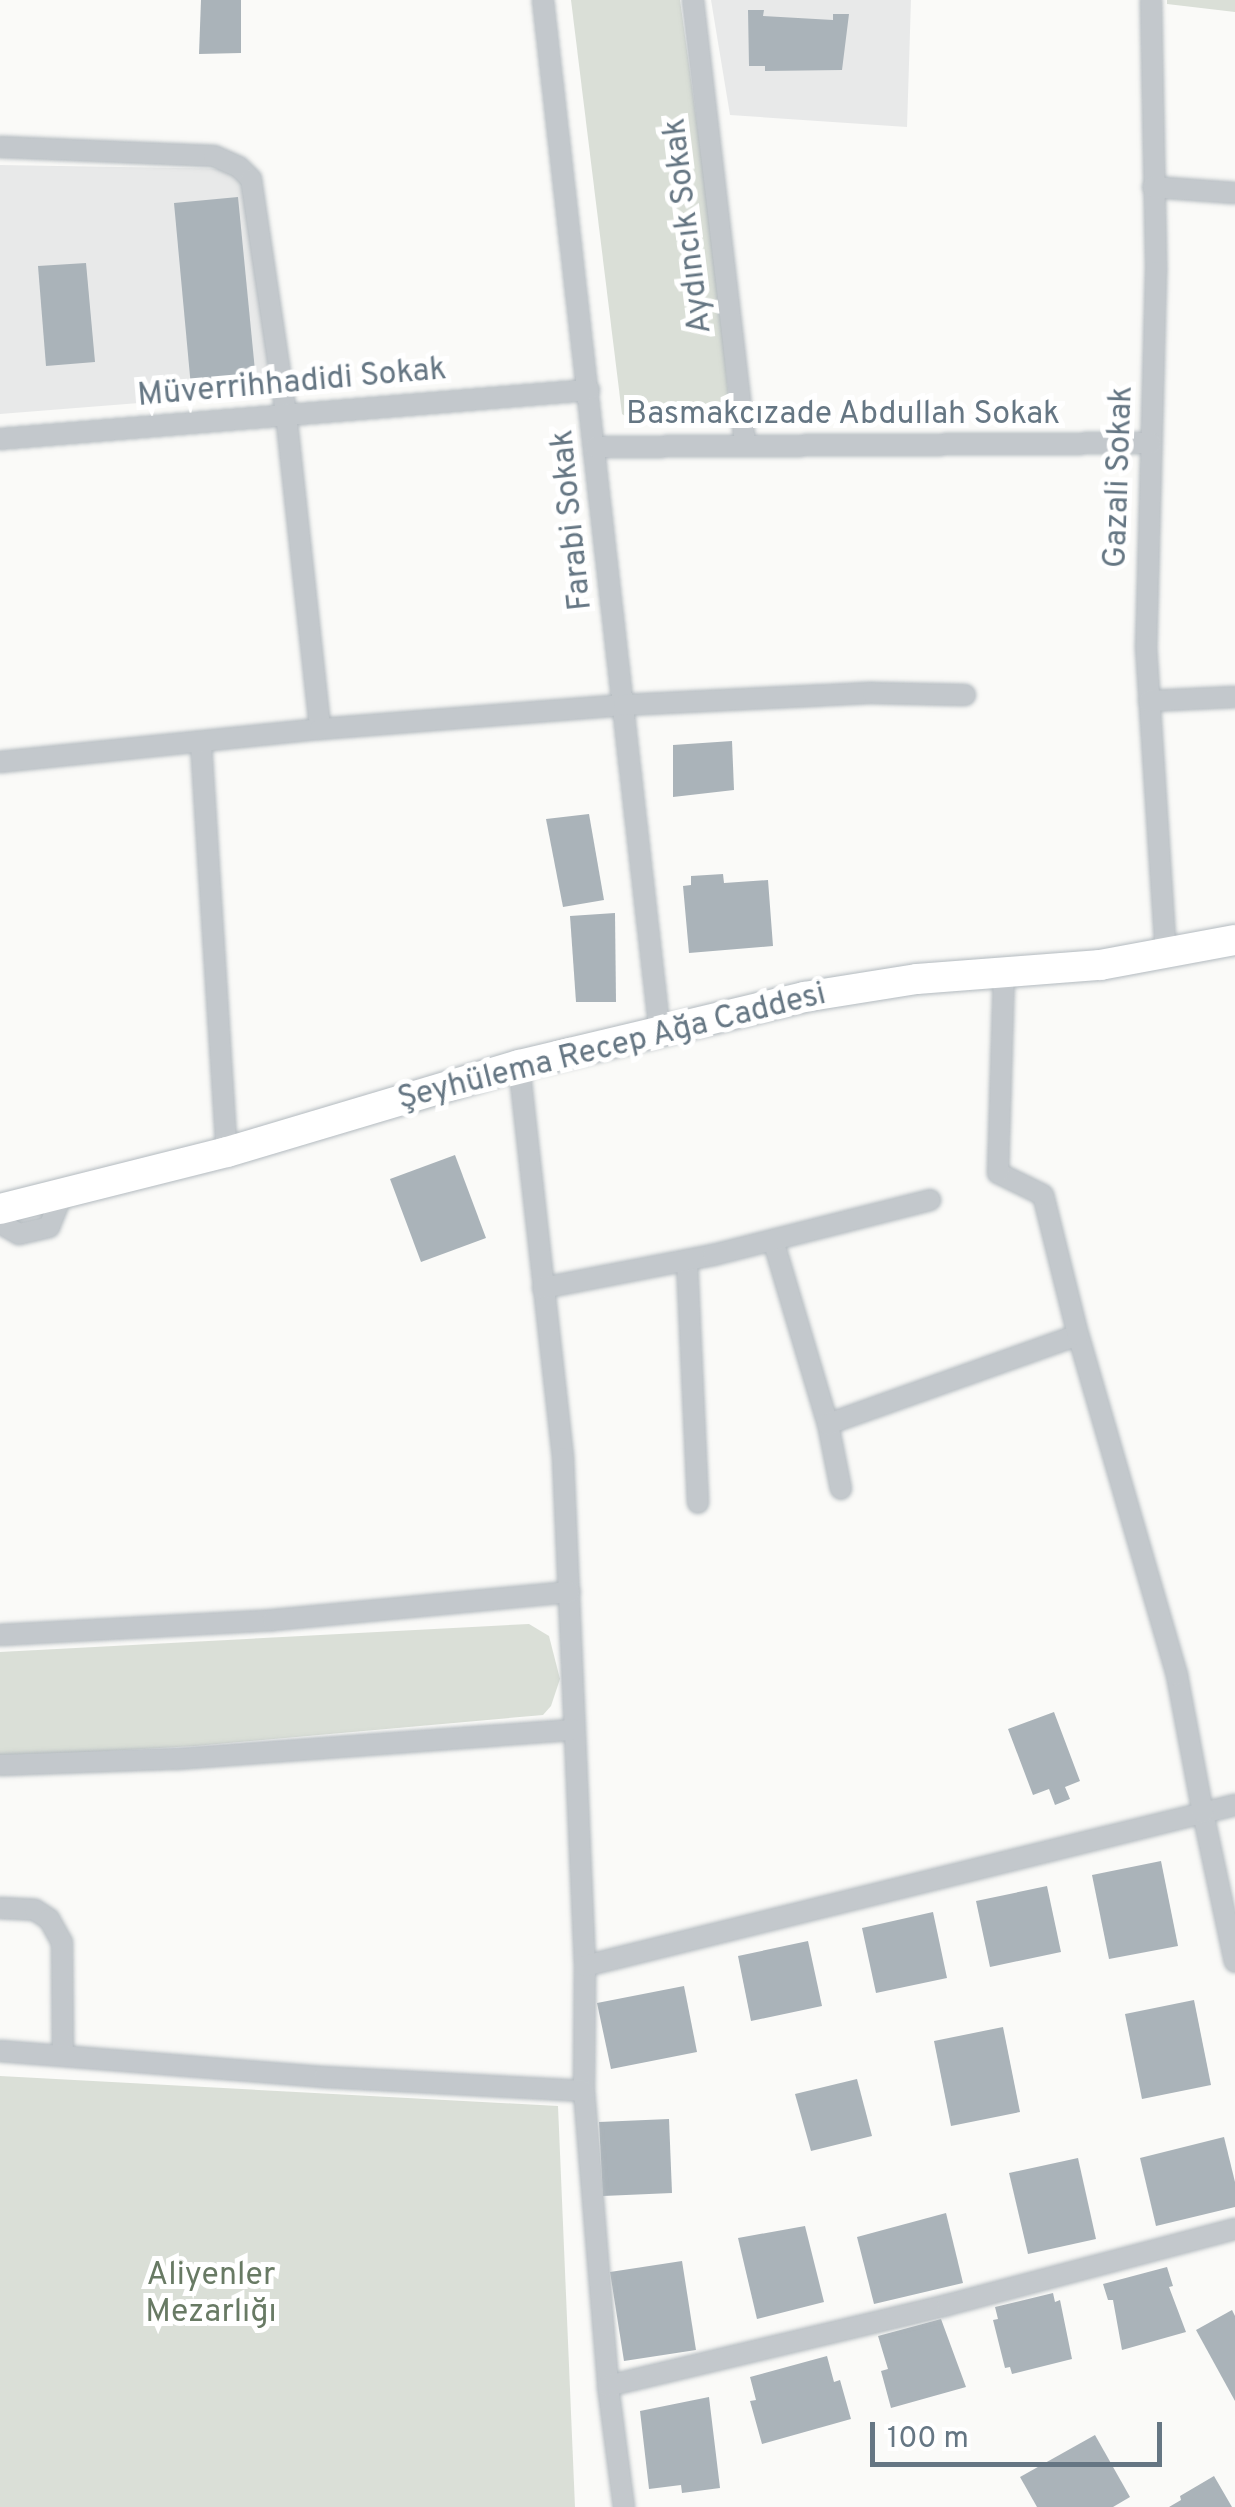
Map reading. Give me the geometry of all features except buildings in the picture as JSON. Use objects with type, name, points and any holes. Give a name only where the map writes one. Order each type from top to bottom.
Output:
[{"type":"street","name":"Farabi Sokak","points":[[544,0],[660,1033]]},
{"type":"street","name":"Aydıncık Sokak","points":[[693,0],[744,445]]},
{"type":"street","name":"Gazali Sokak","points":[[1151,0],[1149,701],[1166,955]]},
{"type":"street","points":[[0,147],[214,156],[240,167],[251,179],[257,195],[286,414],[320,729]]},
{"type":"street","points":[[1153,186],[1235,193]]},
{"type":"street","name":"Müverrihhadidi Sokak","points":[[0,439],[589,390]]},
{"type":"street","name":"Basmakcızade Abdullah Sokak","points":[[595,447],[1150,443]]},
{"type":"street","points":[[0,762],[320,729],[624,706],[873,693],[966,695]]},
{"type":"street","points":[[1149,701],[1235,697]]},
{"type":"street","points":[[201,744],[227,1152]]},
{"type":"street","name":"Şeyhülema Recep Ağa Caddesi","points":[[0,1208],[227,1152],[518,1065],[859,987],[1166,955],[1235,940]]},
{"type":"street","points":[[1004,974],[998,1173],[1043,1195],[1078,1336],[1177,1675],[1235,1962]]},
{"type":"street","points":[[518,1065],[562,1458],[585,1966],[584,2091],[608,2386],[624,2507]]},
{"type":"street","points":[[0,1224],[19,1234],[49,1227],[63,1192]]},
{"type":"street","points":[[543,1288],[687,1260],[930,1200]]},
{"type":"street","points":[[773,1240],[828,1424],[841,1489]]},
{"type":"street","points":[[687,1260],[698,1503]]},
{"type":"street","points":[[828,1424],[1078,1336]]},
{"type":"street","points":[[0,1635],[273,1620],[570,1592]]},
{"type":"street","points":[[0,1765],[176,1759],[574,1730]]},
{"type":"street","points":[[585,1966],[1235,1805]]},
{"type":"street","points":[[0,1908],[35,1910],[49,1919],[62,1942],[63,2054]]},
{"type":"street","points":[[0,2052],[324,2077],[584,2091]]},
{"type":"street","points":[[608,2386],[948,2305],[1235,2228]]},
{"type":"shaded area","points":[[711,0],[911,0],[907,127],[730,115]]},
{"type":"shaded area","points":[[0,165],[239,169],[252,180],[269,372],[253,394],[0,414]]},
{"type":"green space","points":[[571,0],[680,0],[714,246],[730,410],[720,427],[634,422],[622,414]]},
{"type":"green space","points":[[1167,0],[1235,0],[1235,12],[1167,4]]},
{"type":"green space","points":[[529,1624],[549,1636],[560,1679],[551,1706],[543,1715],[195,1746],[0,1757],[0,1652]]},
{"type":"green space","name":"Aliyenler Mezarlığı","points":[[0,2076],[558,2106],[575,2507],[0,2507]]}]
